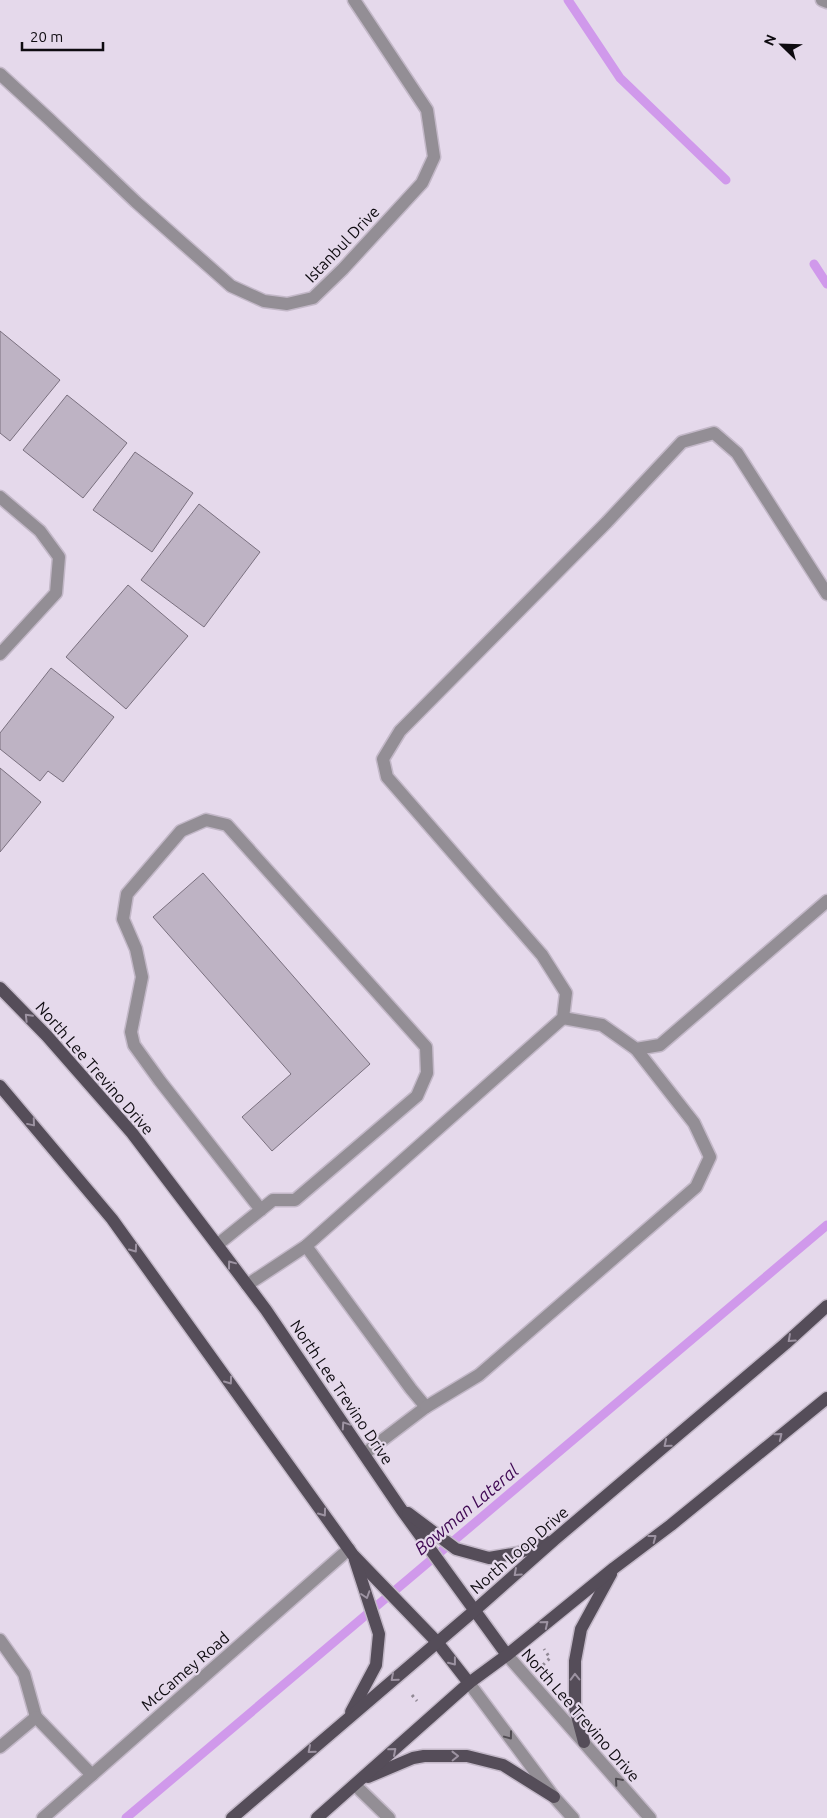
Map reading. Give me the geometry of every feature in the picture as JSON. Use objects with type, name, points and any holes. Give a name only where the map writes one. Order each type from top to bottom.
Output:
[{"type":"main road","name":"North Lee Trevino Drive","points":[[0,988],[47,1036],[132,1133],[218,1245],[321,1389],[448,1575],[507,1655]]},
{"type":"main road","points":[[0,1086],[112,1220],[351,1552],[437,1642],[470,1683]]},
{"type":"main road","name":"North Loop Drive","points":[[232,1818],[827,1306]]},
{"type":"main road","points":[[317,1818],[470,1683],[671,1525],[827,1398]]},
{"type":"main road","points":[[402,1509],[456,1549],[489,1558],[518,1553],[554,1540]]},
{"type":"main road","points":[[348,1718],[376,1665],[379,1634],[351,1552]]},
{"type":"main road","points":[[584,1742],[575,1708],[575,1661],[582,1629],[614,1568]]},
{"type":"main road","points":[[357,1783],[413,1758],[424,1756],[467,1756],[503,1765],[554,1797]]},
{"type":"street","name":"Istanbul Drive","points":[[0,74],[136,202],[231,286],[264,301],[287,304],[313,298],[343,269],[422,183],[434,156],[428,110],[354,0]]},
{"type":"street","points":[[822,0],[827,2]]},
{"type":"street","points":[[247,1284],[306,1246],[563,1018],[566,993],[542,955],[387,777],[383,759],[400,731],[682,442],[714,433],[737,453],[827,594]]},
{"type":"street","points":[[0,496],[40,531],[59,557],[56,593],[0,654]]},
{"type":"street","points":[[218,1245],[261,1210],[273,1200],[295,1200],[417,1096],[427,1073],[426,1047],[227,825],[206,820],[181,831],[127,894],[122,920],[136,949],[142,978],[130,1032],[134,1045],[160,1081],[261,1210]]},
{"type":"street","points":[[636,1049],[660,1045],[827,901]]},
{"type":"street","points":[[364,1454],[426,1407],[479,1374],[696,1187],[710,1157],[694,1123],[636,1049],[602,1025],[563,1018]]},
{"type":"street","points":[[306,1246],[426,1407]]},
{"type":"street","name":"McCamey Road","points":[[43,1818],[351,1552]]},
{"type":"street","points":[[0,1640],[24,1674],[36,1717],[92,1775]]},
{"type":"street","name":"North Lee Trevino Drive","points":[[507,1655],[650,1818]]},
{"type":"street","points":[[470,1683],[569,1817]]},
{"type":"street","points":[[0,1747],[36,1717]]},
{"type":"street","points":[[357,1783],[390,1818]]},
{"type":"path","points":[[541,1668],[550,1658],[544,1649]]},
{"type":"path","points":[[412,1695],[417,1701]]},
{"type":"building","points":[[0,331],[60,380],[10,441],[0,433]]},
{"type":"building","points":[[67,395],[127,443],[83,498],[23,450]]},
{"type":"building","points":[[135,452],[193,493],[152,552],[93,510]]},
{"type":"building","points":[[199,504],[260,552],[204,627],[141,580]]},
{"type":"building","points":[[128,585],[188,636],[126,709],[66,657]]},
{"type":"building","points":[[51,668],[114,717],[63,782],[48,771],[40,781],[0,749],[0,733]]},
{"type":"building","points":[[0,768],[41,802],[0,852]]},
{"type":"building","points":[[203,873],[370,1064],[272,1151],[242,1117],[291,1074],[153,917]]},
{"type":"waterway","points":[[568,0],[620,78],[726,180]]},
{"type":"waterway","points":[[814,264],[827,284]]},
{"type":"waterway","name":"Bowman Lateral","points":[[126,1818],[827,1225]]}]
